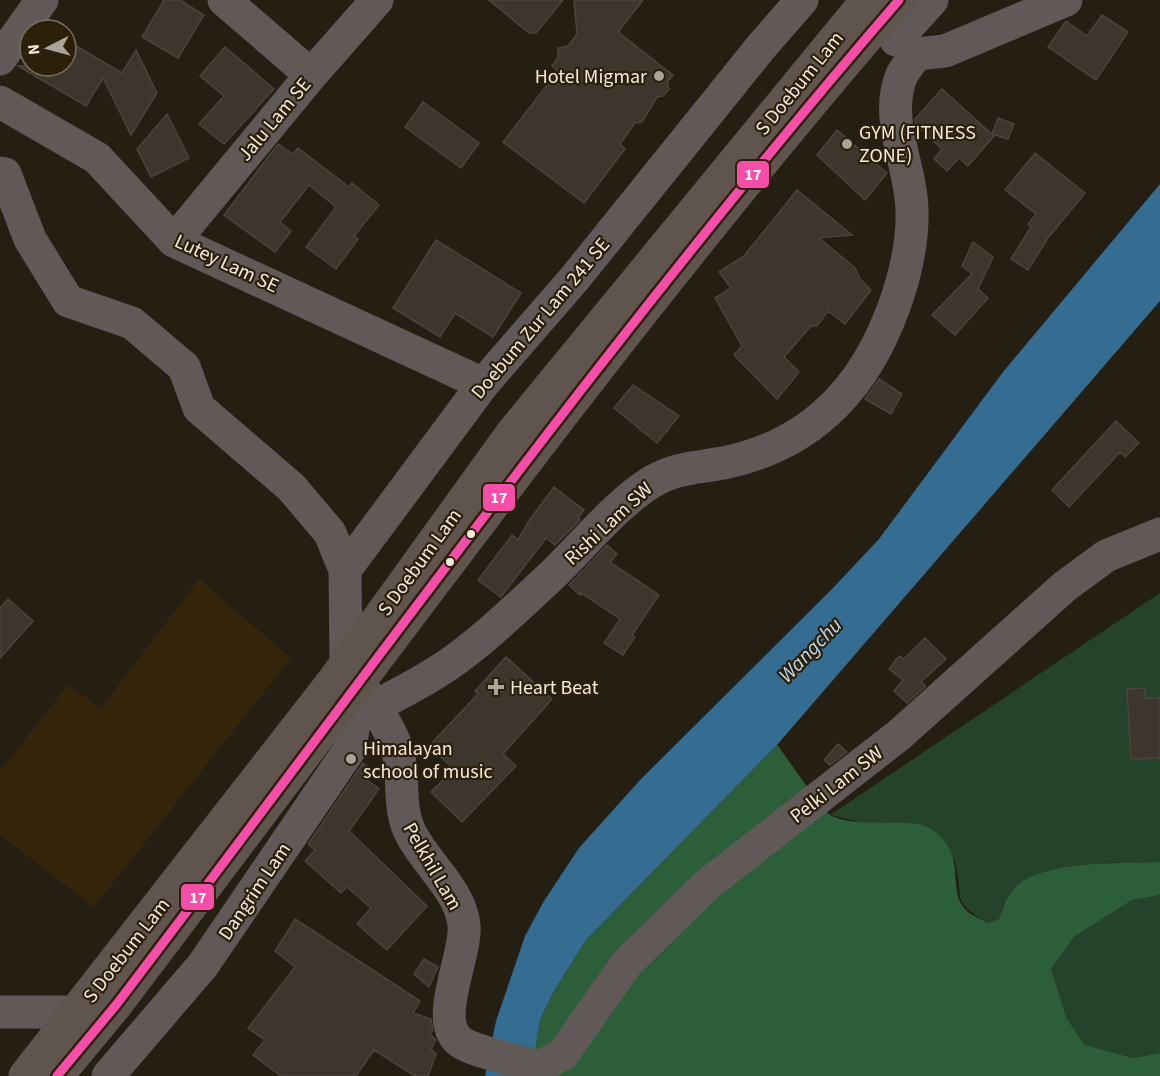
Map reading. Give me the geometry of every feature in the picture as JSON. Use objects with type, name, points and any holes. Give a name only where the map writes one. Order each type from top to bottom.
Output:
[{"type":"highway","name":"S Doebum Lam","points":[[25,1076],[77,1012],[360,685],[512,434],[867,0]]},
{"type":"highway","name":"S Doebum Lam","points":[[57,1076],[116,1005],[360,685],[576,396],[698,242],[894,43],[899,0]]},
{"type":"street","points":[[0,58],[42,0]]},
{"type":"street","points":[[224,0],[310,75]]},
{"type":"street","name":"Jalu Lam SE","points":[[174,241],[310,75],[377,0]]},
{"type":"street","name":"Doebum Zur Lam 241 SE","points":[[345,570],[483,384],[575,278],[760,47],[802,0]]},
{"type":"street","name":"Rishi Lam SW","points":[[360,685],[442,669],[546,580],[642,489],[672,471],[688,466],[716,465],[773,449],[822,419],[859,377],[888,322],[906,262],[912,212],[906,162],[894,117],[901,75],[894,43],[932,0]]},
{"type":"street","points":[[894,43],[945,51],[1066,0]]},
{"type":"street","name":"Lutey Lam SE","points":[[0,102],[97,159],[174,241],[483,384]]},
{"type":"street","points":[[0,173],[5,174],[30,239],[68,301],[132,323],[183,367],[199,408],[291,487],[330,532],[345,570],[360,685]]},
{"type":"street","name":"Pelki Lam SW","points":[[472,1047],[540,1067],[563,1054],[627,963],[708,884],[899,735],[1064,587],[1106,556],[1160,534]]},
{"type":"street","name":"Pelkhil Lam","points":[[360,685],[397,749],[401,769],[402,813],[407,825],[434,870],[451,892],[464,923],[465,944],[450,997],[450,1011],[458,1040],[472,1047]]},
{"type":"street","name":"Dangrim Lam","points":[[108,1076],[209,957],[350,749],[360,685]]},
{"type":"street","points":[[0,1012],[77,1012]]},
{"type":"shaded area","points":[[199,579],[291,658],[94,907],[0,835],[0,771],[68,685],[101,708]]},
{"type":"green space","points":[[1160,593],[1160,862],[1101,863],[1003,906],[999,919],[988,923],[963,904],[953,858],[928,826],[860,822],[830,815]]},
{"type":"green space","points":[[777,745],[830,815],[853,821],[922,825],[930,828],[942,838],[953,859],[960,900],[967,911],[988,923],[999,919],[1013,890],[1033,876],[1068,867],[1107,863],[1160,862],[1160,895],[1132,900],[1074,937],[1051,969],[1067,1019],[1085,1045],[1133,1058],[1160,1053],[1160,1076],[531,1076],[540,1020],[554,991],[586,940]]},
{"type":"green space","points":[[1160,895],[1160,1053],[1133,1058],[1085,1045],[1067,1019],[1051,969],[1074,937],[1132,900]]},
{"type":"water","name":"Wangchu","points":[[1160,184],[1160,301],[777,745],[586,940],[554,991],[540,1020],[531,1076],[485,1076],[496,1021],[525,936],[544,901],[579,848],[641,779],[833,588],[879,539],[1003,372]]},
{"type":"building","points":[[164,0],[180,0],[204,15],[178,58],[142,37]]},
{"type":"building","points":[[489,0],[563,0],[536,33],[529,33]]},
{"type":"building","points":[[574,0],[643,0],[618,32],[673,75],[667,82],[669,89],[663,96],[657,97],[642,122],[635,123],[620,144],[625,149],[584,203],[503,142],[558,71],[552,66],[558,58],[558,48],[568,46],[577,34]]},
{"type":"building","points":[[1102,15],[1128,32],[1096,80],[1048,47],[1066,21],[1087,36]]},
{"type":"building","points":[[78,47],[122,73],[136,50],[157,93],[131,135],[103,78],[86,106],[38,78],[78,78]]},
{"type":"building","points":[[225,47],[274,89],[224,144],[199,124],[224,96],[200,76]]},
{"type":"building","points":[[942,89],[994,136],[968,166],[959,158],[947,171],[934,159],[942,149],[916,125],[915,119]]},
{"type":"building","points":[[423,102],[479,143],[461,168],[405,127]]},
{"type":"building","points":[[167,114],[189,158],[151,177],[137,149]]},
{"type":"building","points":[[998,118],[1014,124],[1008,139],[992,134]]},
{"type":"building","points":[[837,130],[887,173],[865,200],[817,155]]},
{"type":"building","points":[[278,144],[293,154],[298,148],[349,187],[352,183],[379,205],[354,236],[358,239],[336,269],[306,247],[336,207],[309,185],[280,222],[291,231],[275,252],[224,215]]},
{"type":"building","points":[[1035,153],[1085,193],[1048,238],[1028,270],[1011,259],[1031,227],[1028,224],[1036,214],[1005,190]]},
{"type":"building","points":[[797,190],[852,235],[819,238],[855,268],[860,279],[871,290],[845,324],[828,311],[817,326],[811,326],[784,357],[799,372],[777,399],[734,355],[742,346],[715,298],[731,288],[719,272],[744,256]]},
{"type":"building","points":[[436,240],[521,293],[493,337],[455,313],[440,337],[393,308]]},
{"type":"building","points":[[973,242],[993,257],[978,289],[988,298],[955,335],[932,315],[972,274],[962,266]]},
{"type":"building","points":[[879,379],[902,394],[891,414],[865,399]]},
{"type":"building","points":[[633,385],[679,416],[657,443],[614,408]]},
{"type":"building","points":[[1116,421],[1139,443],[1125,457],[1120,452],[1069,507],[1052,490]]},
{"type":"building","points":[[554,487],[584,510],[578,518],[580,520],[555,545],[546,538],[501,597],[478,580],[512,535],[518,540],[530,519]]},
{"type":"building","points":[[607,545],[617,554],[610,562],[659,595],[632,635],[635,637],[623,655],[604,643],[620,619],[581,593],[580,595],[569,585]]},
{"type":"building","points":[[8,599],[33,621],[0,658],[0,608]]},
{"type":"building","points":[[925,638],[946,659],[921,682],[926,686],[907,703],[894,691],[903,680],[889,669],[899,656],[904,659]]},
{"type":"building","points":[[506,657],[552,699],[503,754],[516,766],[462,822],[431,792],[454,769],[429,746],[478,694],[475,691]]},
{"type":"building","points":[[1145,688],[1145,698],[1160,698],[1160,758],[1131,759],[1127,689]]},
{"type":"building","points":[[838,744],[847,752],[830,765],[824,760]]},
{"type":"building","points":[[363,763],[370,768],[363,777],[379,789],[349,831],[427,906],[387,950],[357,924],[371,908],[347,887],[341,893],[305,861],[315,850],[308,844]]},
{"type":"building","points":[[295,919],[420,1001],[413,1013],[431,1019],[433,1030],[430,1034],[436,1040],[431,1049],[436,1054],[428,1076],[415,1076],[374,1050],[356,1076],[281,1076],[253,1055],[265,1040],[248,1028],[295,967],[275,951]]},
{"type":"building","points":[[424,959],[438,967],[429,987],[414,974]]},
{"type":"transit line","name":"17","points":[[57,1076],[116,1005],[403,623],[597,370],[796,121],[899,0]]},
{"type":"place","name":"Hotel Migmar","points":[[659,76]]},
{"type":"place","name":"GYM (FITNESS ZONE)","points":[[847,144]]},
{"type":"place","name":"Heart Beat","points":[[496,687]]},
{"type":"place","name":"Himalayan school of music","points":[[351,759]]}]
